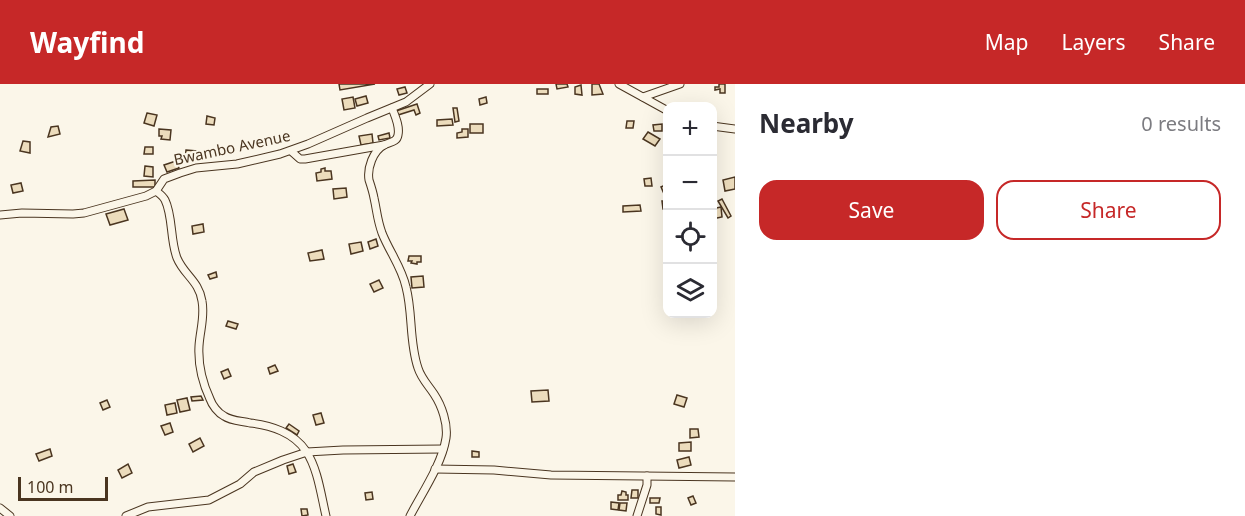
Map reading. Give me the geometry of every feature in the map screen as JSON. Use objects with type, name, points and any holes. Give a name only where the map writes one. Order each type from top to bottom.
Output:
[{"type":"street","name":"Bwambo Avenue","points":[[0,215],[84,213],[146,196],[156,191],[164,179],[196,168],[237,164],[291,151],[406,102],[430,84]]},
{"type":"street","points":[[619,84],[663,108]]},
{"type":"street","points":[[643,98],[680,84]]},
{"type":"street","points":[[291,151],[300,159],[305,159],[384,145],[398,138],[397,121],[392,108]]},
{"type":"street","points":[[717,129],[735,129]]},
{"type":"street","points":[[384,145],[373,157],[368,172],[376,215],[403,275],[409,301],[417,367],[437,400],[444,420],[446,436],[435,469],[410,516]]},
{"type":"street","points":[[156,191],[165,198],[168,207],[177,257],[200,289],[204,314],[199,345],[200,365],[202,380],[211,402],[224,416],[237,421],[278,429],[299,443],[307,452],[316,475],[326,516]]},
{"type":"street","points":[[126,516],[148,507],[209,500],[240,484],[254,472],[307,452],[443,449]]},
{"type":"street","points":[[435,469],[551,475],[735,477]]},
{"type":"street","points":[[637,516],[647,485],[647,476]]},
{"type":"street","points":[[0,508],[10,516]]},
{"type":"building","points":[[339,84],[375,84],[340,90]]},
{"type":"building","points":[[556,84],[567,84],[568,87],[557,89]]},
{"type":"building","points":[[592,84],[599,84],[603,94],[592,95]]},
{"type":"building","points":[[719,84],[725,84],[725,93],[720,93],[720,89],[715,90]]},
{"type":"building","points":[[581,85],[582,95],[575,94],[575,87]]},
{"type":"building","points":[[405,87],[407,93],[399,95],[397,89]]},
{"type":"building","points":[[537,89],[548,89],[548,94],[537,94]]},
{"type":"building","points":[[366,96],[368,103],[357,106],[355,99]]},
{"type":"building","points":[[353,97],[355,108],[344,110],[342,99]]},
{"type":"building","points":[[486,97],[487,103],[480,105],[479,99]]},
{"type":"building","points":[[417,104],[420,113],[416,115],[414,110],[398,115],[396,111]]},
{"type":"building","points":[[453,108],[457,108],[459,121],[455,122]]},
{"type":"building","points":[[147,113],[157,115],[154,126],[144,123]]},
{"type":"building","points":[[207,116],[215,118],[214,125],[206,124]]},
{"type":"building","points":[[452,119],[453,125],[437,126],[437,120]]},
{"type":"building","points":[[627,121],[634,121],[633,128],[626,128]]},
{"type":"building","points":[[470,124],[483,124],[483,133],[470,133]]},
{"type":"building","points":[[662,124],[662,131],[654,131],[653,125]]},
{"type":"building","points":[[58,126],[60,134],[48,137],[51,127]]},
{"type":"building","points":[[159,129],[171,130],[170,140],[161,139]]},
{"type":"building","points":[[462,129],[468,129],[468,137],[457,138],[457,133],[462,132]]},
{"type":"building","points":[[648,132],[660,139],[655,146],[643,139]]},
{"type":"building","points":[[389,133],[390,138],[379,140],[378,136]]},
{"type":"building","points":[[372,134],[373,143],[361,145],[359,136]]},
{"type":"building","points":[[23,141],[30,142],[30,153],[20,151]]},
{"type":"building","points":[[145,147],[153,147],[153,154],[144,154]]},
{"type":"building","points":[[186,150],[197,151],[196,161],[185,160]]},
{"type":"building","points":[[176,161],[179,168],[167,172],[164,165]]},
{"type":"building","points":[[145,166],[153,167],[153,177],[144,176]]},
{"type":"building","points":[[325,168],[325,171],[331,171],[332,179],[317,181],[316,173]]},
{"type":"building","points":[[735,177],[735,189],[725,191],[723,180]]},
{"type":"building","points":[[651,178],[652,186],[645,186],[644,179]]},
{"type":"building","points":[[155,180],[155,187],[133,187],[133,181]]},
{"type":"building","points":[[21,183],[23,191],[13,193],[11,185]]},
{"type":"building","points":[[346,188],[347,197],[334,199],[333,189]]},
{"type":"building","points":[[722,199],[731,216],[728,218],[718,201]]},
{"type":"building","points":[[640,205],[641,211],[623,212],[623,206]]},
{"type":"building","points":[[721,207],[722,217],[717,218],[717,208]]},
{"type":"building","points":[[124,209],[128,220],[110,225],[106,214]]},
{"type":"building","points":[[203,224],[204,232],[193,234],[192,226]]},
{"type":"building","points":[[376,239],[378,246],[370,249],[368,242]]},
{"type":"building","points":[[361,242],[363,251],[351,254],[349,244]]},
{"type":"building","points":[[322,250],[324,259],[310,261],[308,253]]},
{"type":"building","points":[[409,256],[421,256],[421,262],[411,263],[412,261],[408,261]]},
{"type":"building","points":[[216,272],[217,277],[210,279],[208,275]]},
{"type":"building","points":[[423,276],[424,287],[412,288],[411,277]]},
{"type":"building","points":[[379,280],[383,288],[374,292],[370,284]]},
{"type":"building","points":[[228,321],[238,324],[236,329],[226,326]]},
{"type":"building","points":[[275,365],[278,371],[270,374],[268,368]]},
{"type":"building","points":[[228,369],[231,376],[224,379],[221,372]]},
{"type":"building","points":[[548,390],[549,401],[532,402],[531,391]]},
{"type":"building","points":[[677,395],[687,398],[684,407],[674,404]]},
{"type":"building","points":[[201,396],[203,400],[192,401],[191,397]]},
{"type":"building","points":[[187,398],[190,410],[180,412],[177,400]]},
{"type":"building","points":[[107,400],[110,407],[103,410],[100,403]]},
{"type":"building","points":[[175,403],[177,413],[167,415],[165,405]]},
{"type":"building","points":[[321,413],[324,423],[316,425],[313,415]]},
{"type":"building","points":[[170,423],[173,432],[165,435],[161,426]]},
{"type":"building","points":[[289,424],[299,431],[297,435],[286,428]]},
{"type":"building","points":[[690,429],[698,429],[699,437],[690,438]]},
{"type":"building","points":[[200,438],[204,446],[193,452],[189,444]]},
{"type":"building","points":[[691,442],[691,451],[679,451],[679,443]]},
{"type":"building","points":[[50,449],[52,456],[39,461],[36,454]]},
{"type":"building","points":[[472,451],[479,452],[479,457],[472,457]]},
{"type":"building","points":[[689,457],[691,465],[679,468],[677,460]]},
{"type":"building","points":[[128,464],[132,473],[122,478],[118,470]]},
{"type":"building","points":[[293,464],[296,472],[289,474],[287,466]]},
{"type":"building","points":[[632,490],[638,490],[638,498],[631,498]]},
{"type":"building","points":[[622,491],[628,495],[628,500],[618,500],[618,495],[621,495]]},
{"type":"building","points":[[372,492],[373,499],[366,500],[365,493]]},
{"type":"building","points":[[693,496],[696,503],[691,505],[688,498]]},
{"type":"building","points":[[650,498],[660,498],[659,503],[650,503]]},
{"type":"building","points":[[611,502],[619,503],[618,510],[611,509]]},
{"type":"building","points":[[620,503],[627,503],[626,511],[619,510]]},
{"type":"building","points":[[656,507],[661,507],[661,515],[656,514]]},
{"type":"building","points":[[301,509],[307,509],[308,515],[302,516]]}]
